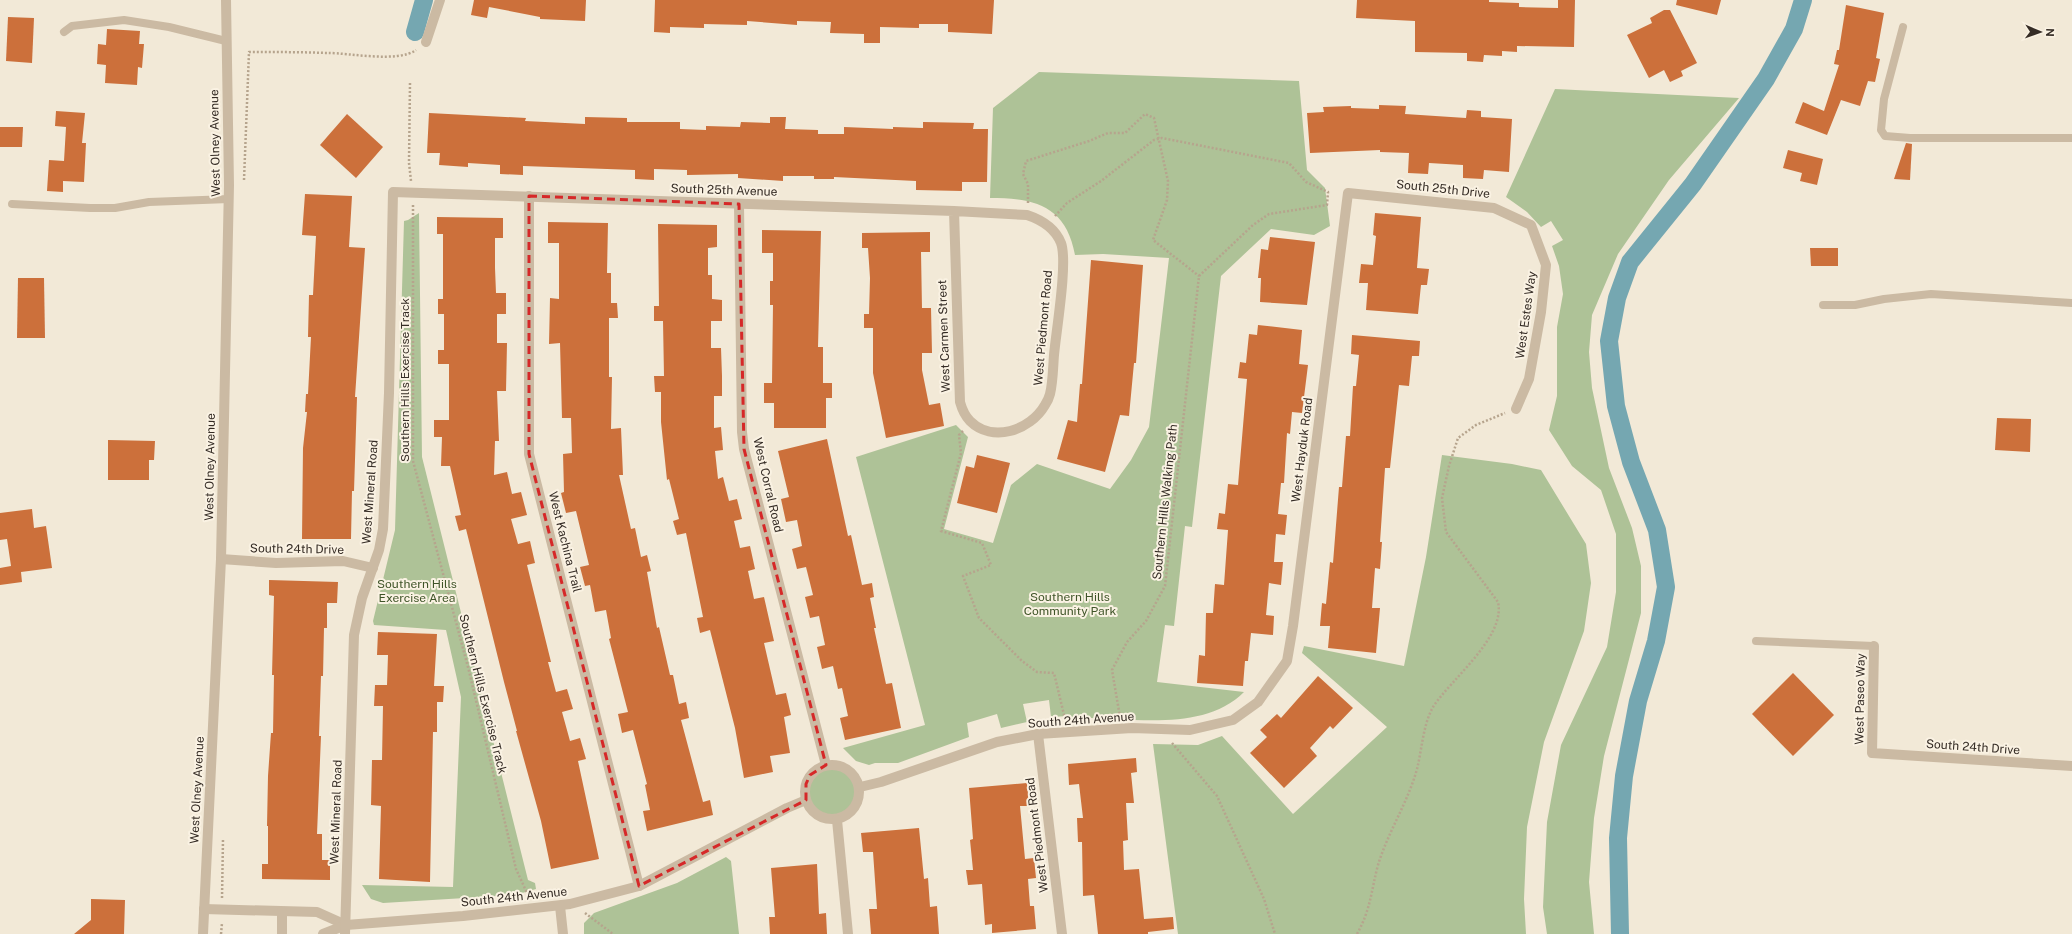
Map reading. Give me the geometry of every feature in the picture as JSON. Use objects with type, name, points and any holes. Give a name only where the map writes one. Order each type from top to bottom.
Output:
[{"type":"street","name":"West Olney Avenue","points":[[203,934],[221,559],[229,199],[226,0]]},
{"type":"street","points":[[426,42],[440,0]]},
{"type":"street","name":"South 25th Avenue","points":[[393,192],[954,211],[1027,215],[1050,227]]},
{"type":"street","name":"West Mineral Road","points":[[345,929],[354,635],[362,598],[379,550],[383,529],[389,393],[393,192]]},
{"type":"street","name":"South 25th Drive","points":[[1348,192],[1494,208],[1531,225]]},
{"type":"street","name":"West Hayduk Road","points":[[1258,702],[1287,661],[1292,633],[1348,192]]},
{"type":"street","name":"West Kachina Trail","points":[[529,196],[529,454],[639,886]]},
{"type":"street","name":"West Corral Road","points":[[739,204],[742,432],[744,449],[826,765]]},
{"type":"street","name":"West Carmen Street","points":[[954,211],[960,402],[970,421]]},
{"type":"street","name":"West Estes Way","points":[[1516,409],[1530,379],[1541,312],[1546,265],[1531,225]]},
{"type":"street","name":"West Piedmont Road","points":[[970,421],[978,427],[1004,432],[1018,430],[1028,425],[1039,415],[1050,394],[1062,256],[1061,244],[1050,227]]},
{"type":"street","name":"South 24th Drive","points":[[221,559],[276,563],[343,561],[373,568]]},
{"type":"street","name":"West Paseo Way","points":[[1872,753],[1874,646]]},
{"type":"street","name":"South 24th Avenue","points":[[860,787],[881,782],[997,742],[1038,734],[1132,728],[1190,730],[1233,720],[1258,702]]},
{"type":"street","name":"West Piedmont Road","points":[[1038,734],[1062,934]]},
{"type":"street","name":"South 24th Drive","points":[[1872,753],[2072,766]]},
{"type":"street","points":[[826,765],[838,765],[846,768],[854,775],[860,787],[858,803],[852,812],[837,820],[822,818],[813,812],[806,800],[806,784],[810,775],[826,765]]},
{"type":"street","name":"South 24th Avenue","points":[[323,934],[345,929],[574,904],[639,886],[787,808],[806,800]]},
{"type":"street","points":[[837,820],[848,934]]},
{"type":"street","points":[[560,906],[563,934]]},
{"type":"street","name":"South 24th Avenue","points":[[204,909],[317,912],[345,929]]},
{"type":"street","points":[[282,912],[282,934]]},
{"type":"lane","points":[[64,32],[72,26],[124,20],[169,27],[226,41]]},
{"type":"lane","points":[[1902,27],[1884,99],[1881,130],[1885,136],[1910,138],[2072,138]]},
{"type":"lane","points":[[12,204],[115,208],[149,202],[229,199]]},
{"type":"lane","points":[[1823,306],[1855,305],[1884,299],[1931,294],[2072,303]]},
{"type":"lane","points":[[1756,641],[1874,646]]},
{"type":"path","points":[[244,187],[248,52],[330,53],[368,56],[411,54]]},
{"type":"path","name":"Southern Hills Exercise Track","points":[[410,83],[410,163],[413,193],[414,462],[469,671],[516,869],[527,892],[531,895],[535,894]]},
{"type":"path","points":[[1035,205],[1028,204],[1028,184],[1023,174],[1026,161],[1089,141],[1108,133],[1125,133],[1145,114],[1154,118],[1159,139],[1161,157],[1166,171],[1167,200],[1153,240],[1199,276],[1253,225],[1269,214],[1327,205],[1328,192],[1306,182],[1289,163],[1159,139],[1154,140],[1101,181],[1067,203],[1053,217],[1050,214]]},
{"type":"path","name":"Southern Hills Walking Path","points":[[1121,721],[1112,670],[1127,642],[1146,621],[1165,586],[1199,276]]},
{"type":"path","points":[[1357,934],[1366,916],[1378,864],[1416,770],[1425,729],[1433,708],[1451,683],[1487,641],[1497,624],[1500,610],[1498,602],[1446,532],[1442,498],[1449,466],[1458,438],[1476,425],[1516,409]]},
{"type":"path","points":[[970,421],[959,435],[961,453],[941,531],[982,542],[991,565],[963,576],[979,618],[1022,661],[1037,672],[1054,673],[1068,732]]},
{"type":"path","points":[[1161,729],[1217,796],[1264,899],[1275,934]]},
{"type":"path","points":[[547,892],[562,889],[574,904],[613,934]]},
{"type":"highlighted area","points":[[529,196],[739,204],[744,449],[826,765],[810,775],[806,784],[806,800],[639,886],[529,454]]},
{"type":"green space","name":"Southern Hills Community Park","points":[[1039,72],[1299,81],[1307,170],[1325,188],[1330,226],[1314,235],[1271,229],[1221,276],[1192,527],[1185,526],[1174,626],[1165,625],[1157,682],[1244,692],[1227,705],[1208,713],[1187,718],[1166,720],[1078,718],[1067,716],[1051,717],[1049,700],[1023,704],[1027,722],[1001,728],[997,714],[967,723],[969,737],[898,763],[875,763],[869,765],[856,761],[843,748],[925,725],[856,457],[956,425],[968,437],[944,529],[993,543],[1011,485],[1037,464],[1110,489],[1131,460],[1149,427],[1169,258],[1103,254],[1075,255],[1071,238],[1064,225],[1056,215],[1046,208],[1021,200],[990,198],[993,108]]},
{"type":"green space","points":[[1555,89],[1739,98],[1669,180],[1618,254],[1592,315],[1589,352],[1592,388],[1609,468],[1632,528],[1641,566],[1641,613],[1604,756],[1594,818],[1589,882],[1594,934],[1547,934],[1543,907],[1547,822],[1561,745],[1607,647],[1616,592],[1616,534],[1601,490],[1572,466],[1549,430],[1557,396],[1557,327],[1563,294],[1559,266],[1552,246],[1563,240],[1551,221],[1541,227],[1527,212],[1506,197]]},
{"type":"green space","name":"Southern Hills Exercise Area","points":[[419,213],[422,457],[528,880],[535,883],[536,889],[515,895],[383,903],[371,899],[362,885],[453,887],[461,697],[446,630],[374,625],[373,621],[395,530],[404,221]]},
{"type":"green space","points":[[1442,455],[1512,464],[1541,470],[1586,544],[1591,583],[1584,631],[1544,742],[1527,827],[1524,899],[1526,934],[1178,934],[1153,744],[1198,745],[1222,736],[1293,814],[1387,727],[1302,653],[1304,646],[1404,666],[1426,557]]},
{"type":"green space","points":[[827,765],[837,765],[847,769],[855,777],[859,787],[859,797],[855,807],[847,815],[837,819],[827,819],[817,815],[809,807],[805,797],[805,787],[809,777],[817,769]]},
{"type":"green space","points":[[726,857],[731,861],[739,934],[584,934],[584,923],[594,913],[677,883]]},
{"type":"building","points":[[474,0],[586,0],[585,21],[540,19],[540,17],[489,7],[487,18],[471,15]]},
{"type":"building","points":[[655,0],[994,0],[992,34],[948,32],[948,24],[919,24],[919,28],[880,27],[880,43],[864,43],[864,34],[830,33],[831,22],[797,21],[797,25],[747,21],[747,25],[704,24],[704,28],[670,27],[670,33],[654,32]]},
{"type":"building","points":[[1357,0],[1489,0],[1489,2],[1519,3],[1519,7],[1558,8],[1558,0],[1575,0],[1574,47],[1517,46],[1517,52],[1502,51],[1502,56],[1484,55],[1483,62],[1467,61],[1467,53],[1415,52],[1415,21],[1356,18]]},
{"type":"building","points":[[1677,0],[1721,0],[1717,15],[1676,5]]},
{"type":"building","points":[[1846,5],[1884,13],[1876,58],[1880,59],[1875,82],[1868,81],[1860,106],[1841,100],[1827,135],[1795,123],[1803,102],[1824,111],[1839,65],[1834,64],[1837,50],[1839,50]]},
{"type":"building","points":[[1664,10],[1670,10],[1697,63],[1681,71],[1683,76],[1670,82],[1664,70],[1649,78],[1627,35],[1652,23],[1650,18]]},
{"type":"building","points":[[8,17],[34,18],[32,63],[6,61]]},
{"type":"building","points":[[107,29],[140,31],[139,44],[144,44],[142,68],[138,67],[137,85],[105,83],[106,65],[97,64],[98,44],[106,45]]},
{"type":"building","points":[[1379,105],[1406,106],[1405,114],[1466,118],[1467,110],[1481,111],[1481,117],[1512,119],[1509,172],[1484,170],[1483,179],[1463,178],[1463,165],[1429,163],[1428,174],[1408,173],[1409,153],[1380,152],[1380,150],[1310,153],[1307,113],[1324,112],[1323,107],[1351,106],[1351,108],[1379,109]]},
{"type":"building","points":[[56,111],[85,113],[82,143],[86,143],[84,182],[63,181],[63,192],[47,191],[49,160],[64,161],[66,127],[55,126]]},
{"type":"building","points":[[429,113],[526,118],[525,121],[585,124],[585,117],[627,118],[627,122],[680,122],[680,129],[706,130],[706,126],[740,127],[741,122],[770,123],[770,117],[786,117],[785,129],[818,130],[818,134],[844,134],[844,127],[893,129],[893,127],[923,128],[923,122],[974,123],[973,129],[988,129],[987,182],[962,182],[962,191],[916,190],[916,181],[834,177],[834,179],[814,179],[814,176],[783,176],[783,181],[738,178],[738,174],[687,175],[687,170],[654,169],[654,180],[635,179],[635,170],[523,166],[523,175],[500,174],[500,165],[468,163],[468,167],[439,165],[440,153],[427,153]]},
{"type":"building","points":[[347,114],[383,147],[356,178],[320,145]]},
{"type":"building","points":[[0,127],[23,127],[22,147],[0,147]]},
{"type":"building","points":[[1906,143],[1912,144],[1910,180],[1894,179]]},
{"type":"building","points":[[1788,150],[1823,159],[1817,185],[1800,181],[1802,173],[1783,168]]},
{"type":"building","points":[[305,194],[352,196],[349,247],[365,248],[355,397],[357,397],[351,539],[302,539],[303,448],[307,412],[305,412],[306,394],[308,394],[311,337],[308,337],[309,295],[313,295],[316,236],[302,235]]},
{"type":"building","points":[[1375,213],[1421,217],[1417,268],[1429,269],[1427,285],[1421,285],[1418,314],[1366,310],[1368,283],[1359,283],[1361,264],[1373,265],[1376,236],[1373,235]]},
{"type":"building","points":[[437,217],[503,218],[503,238],[495,238],[495,268],[496,293],[506,293],[506,314],[497,314],[497,343],[507,343],[506,391],[497,391],[499,441],[495,441],[494,475],[507,472],[512,494],[521,492],[527,515],[511,519],[518,544],[530,541],[535,563],[527,565],[551,662],[548,662],[556,692],[567,689],[573,709],[562,712],[570,741],[580,738],[586,759],[578,761],[599,859],[551,869],[541,821],[516,731],[466,529],[459,531],[455,516],[461,515],[450,466],[441,466],[442,437],[434,437],[434,420],[449,420],[449,364],[438,364],[438,350],[444,350],[444,314],[438,314],[438,299],[443,299],[443,234],[437,234]]},
{"type":"building","points":[[548,222],[608,223],[607,273],[611,273],[611,303],[617,303],[618,318],[609,318],[609,377],[612,377],[611,429],[621,428],[623,475],[619,475],[631,529],[635,528],[641,557],[647,555],[651,571],[647,572],[657,628],[659,627],[670,675],[673,675],[679,704],[686,702],[689,718],[681,720],[703,802],[710,800],[713,815],[647,831],[643,811],[650,810],[645,785],[647,784],[633,730],[622,733],[618,714],[628,712],[609,639],[611,638],[606,610],[595,612],[590,585],[585,586],[580,567],[589,565],[576,511],[566,513],[561,493],[564,492],[563,454],[572,453],[571,418],[562,418],[560,343],[549,344],[550,298],[559,299],[559,243],[548,243]]},
{"type":"building","points":[[658,224],[717,225],[717,247],[708,248],[708,275],[712,275],[712,299],[722,300],[722,321],[711,321],[711,348],[721,348],[722,396],[714,396],[714,428],[721,427],[723,450],[715,451],[718,479],[723,477],[729,501],[737,499],[742,519],[734,521],[740,548],[750,546],[755,569],[748,571],[754,599],[764,597],[774,641],[764,643],[776,695],[786,693],[791,715],[784,717],[790,753],[770,756],[773,772],[744,778],[735,728],[710,630],[700,633],[697,618],[703,617],[686,533],[677,535],[673,521],[679,519],[669,479],[667,480],[661,422],[661,392],[655,392],[654,376],[664,376],[663,321],[654,321],[654,306],[659,306]]},
{"type":"building","points":[[762,230],[821,231],[818,347],[823,347],[823,383],[832,383],[832,398],[826,398],[826,428],[774,428],[774,403],[764,403],[764,383],[772,383],[773,305],[770,305],[770,281],[773,281],[773,253],[762,253]]},
{"type":"building","points":[[930,232],[930,252],[921,252],[922,308],[931,308],[932,353],[922,353],[922,370],[929,405],[940,403],[944,426],[886,438],[873,373],[873,328],[864,328],[864,314],[869,314],[870,278],[868,248],[862,248],[862,233]]},
{"type":"building","points":[[1270,237],[1315,242],[1307,305],[1260,302],[1261,278],[1258,278],[1261,249],[1268,250]]},
{"type":"building","points":[[1810,248],[1838,248],[1838,266],[1811,266]]},
{"type":"building","points":[[1091,260],[1143,265],[1136,363],[1134,363],[1129,416],[1120,415],[1105,472],[1057,459],[1068,420],[1077,422],[1080,384],[1082,384]]},
{"type":"building","points":[[18,278],[44,278],[45,338],[17,338]]},
{"type":"building","points":[[1258,325],[1302,330],[1299,364],[1308,365],[1302,413],[1292,412],[1290,434],[1287,433],[1284,483],[1281,483],[1278,514],[1287,515],[1285,535],[1276,534],[1274,562],[1283,562],[1281,585],[1269,583],[1266,615],[1274,616],[1273,635],[1251,633],[1248,661],[1245,661],[1243,686],[1197,683],[1199,655],[1205,656],[1206,613],[1213,613],[1215,584],[1224,585],[1228,530],[1217,529],[1219,513],[1225,514],[1228,484],[1238,485],[1247,379],[1238,378],[1240,362],[1246,363],[1249,334],[1257,335]]},
{"type":"building","points":[[1352,335],[1420,341],[1419,356],[1412,356],[1409,386],[1399,385],[1390,468],[1385,468],[1380,542],[1382,542],[1380,569],[1375,568],[1372,608],[1380,608],[1376,653],[1328,648],[1330,626],[1320,626],[1322,603],[1326,604],[1330,562],[1333,563],[1339,487],[1342,487],[1346,436],[1350,436],[1353,386],[1356,386],[1359,355],[1351,354]]},
{"type":"building","points":[[1997,418],[2031,419],[2030,452],[1995,450]]},
{"type":"building","points":[[827,439],[848,536],[851,535],[862,585],[872,583],[874,597],[870,598],[876,628],[874,628],[886,684],[892,683],[901,728],[845,740],[840,718],[848,716],[842,688],[838,689],[833,666],[822,669],[817,647],[825,645],[819,616],[810,618],[805,597],[813,595],[806,567],[797,569],[792,549],[802,546],[797,520],[786,522],[781,499],[789,497],[778,451]]},
{"type":"building","points":[[108,440],[155,441],[154,460],[149,460],[149,480],[108,480]]},
{"type":"building","points":[[977,455],[1010,463],[997,513],[957,503],[966,466],[974,468]]},
{"type":"building","points":[[32,509],[34,528],[46,526],[52,568],[21,572],[22,582],[0,585],[0,568],[11,566],[7,539],[0,540],[0,513]]},
{"type":"building","points":[[269,580],[338,582],[337,603],[327,603],[327,628],[324,628],[323,676],[321,676],[319,736],[321,736],[317,834],[322,834],[322,860],[330,860],[330,880],[262,879],[262,864],[268,864],[268,776],[271,733],[273,733],[274,675],[272,675],[274,596],[269,595]]},
{"type":"building","points":[[378,632],[437,634],[434,686],[444,686],[443,702],[437,702],[437,732],[433,732],[430,882],[379,879],[381,806],[371,805],[372,760],[382,760],[383,706],[374,706],[375,685],[387,685],[388,655],[377,655]]},
{"type":"building","points":[[1793,673],[1834,715],[1793,756],[1752,714]]},
{"type":"building","points":[[1318,676],[1353,708],[1333,729],[1330,726],[1310,748],[1317,756],[1284,788],[1250,753],[1267,737],[1260,730],[1277,714],[1281,718]]},
{"type":"building","points":[[1136,758],[1137,772],[1131,773],[1134,803],[1126,803],[1128,840],[1123,841],[1124,870],[1139,869],[1144,919],[1173,917],[1174,929],[1148,932],[1148,934],[1098,934],[1094,895],[1083,896],[1082,842],[1078,842],[1077,818],[1083,818],[1079,784],[1069,785],[1068,764]]},
{"type":"building","points":[[1027,783],[1029,806],[1020,806],[1025,859],[1034,858],[1036,878],[1028,879],[1030,906],[1034,906],[1036,929],[992,933],[992,924],[985,925],[982,884],[968,885],[966,870],[973,870],[970,840],[973,839],[969,788]]},
{"type":"building","points":[[919,828],[924,879],[928,878],[930,907],[937,906],[939,934],[871,934],[869,909],[877,909],[873,852],[863,852],[861,833]]},
{"type":"building","points":[[817,864],[819,914],[826,913],[827,934],[770,934],[769,917],[775,917],[771,868]]},
{"type":"building","points":[[91,899],[125,900],[124,934],[74,934],[91,920]]},
{"type":"waterway","points":[[415,32],[424,0]]},
{"type":"waterway","points":[[1620,934],[1618,838],[1624,776],[1638,701],[1656,641],[1666,587],[1657,530],[1631,462],[1616,406],[1609,341],[1617,298],[1630,262],[1693,184],[1766,79],[1794,29],[1803,0]]}]
